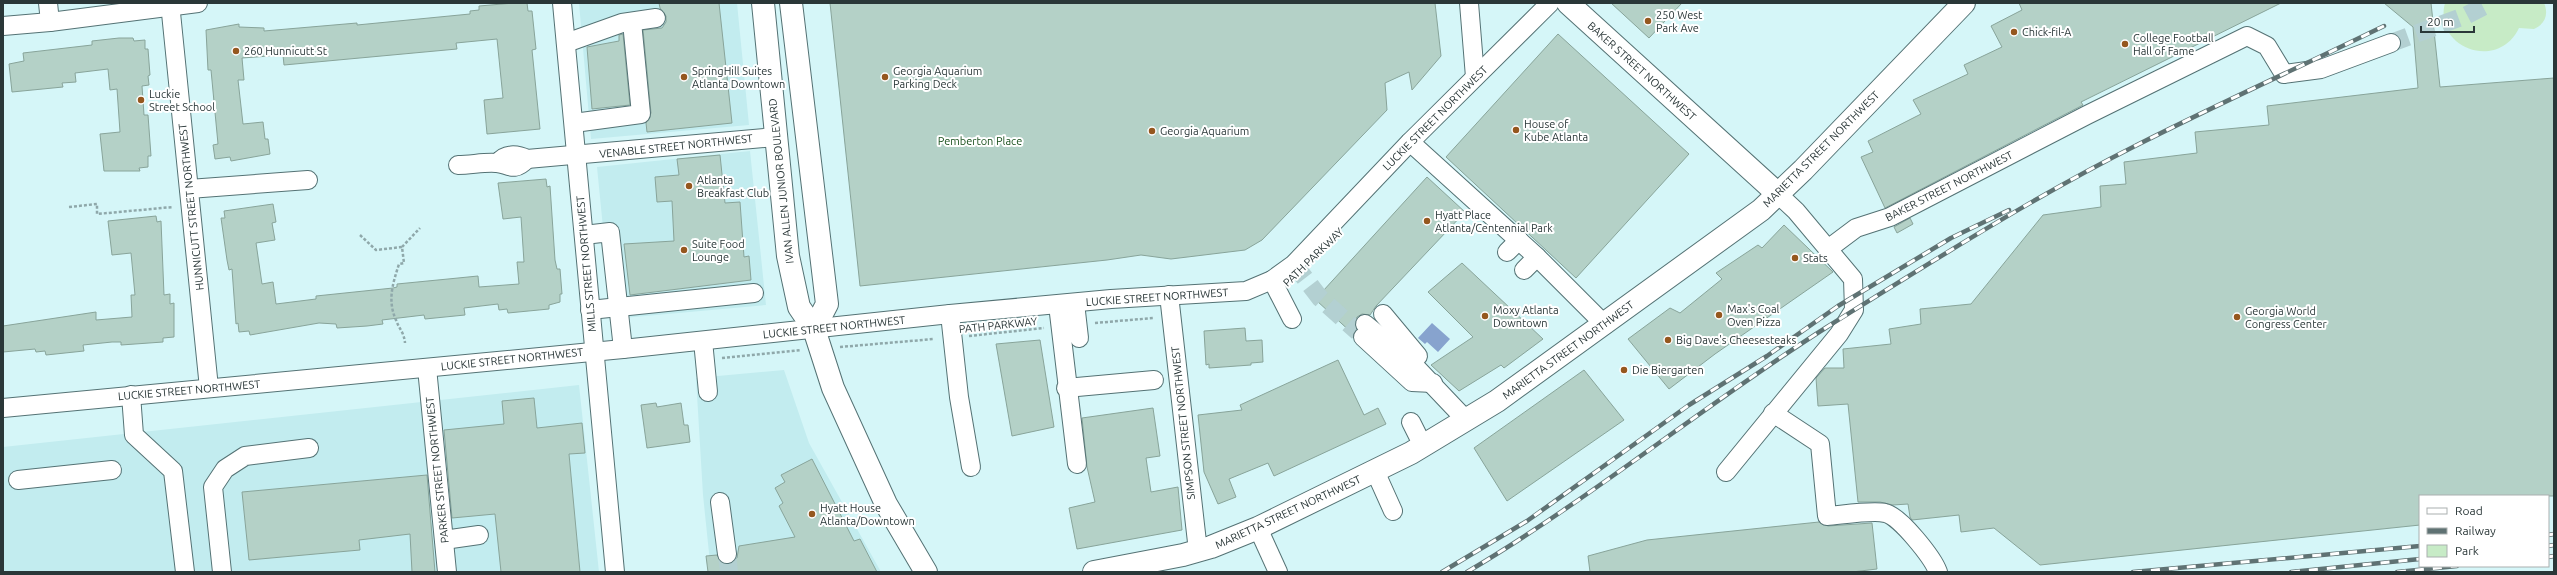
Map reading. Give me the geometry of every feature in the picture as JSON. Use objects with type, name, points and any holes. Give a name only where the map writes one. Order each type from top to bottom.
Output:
[{"type":"main road","name":"IVAN ALLEN JUNIOR BOULEVARD","points":[[763,3],[787,249],[794,289],[799,307],[814,330],[836,395],[886,504],[926,572]]},
{"type":"main road","points":[[791,3],[827,304],[814,330]]},
{"type":"main road","name":"BAKER STREET NORTHWEST","points":[[1568,3],[1778,194]]},
{"type":"main road","name":"MARIETTA STREET NORTHWEST","points":[[1094,572],[1198,551],[1258,528],[1423,446],[1497,401],[1605,325],[1761,210],[1963,4]]},
{"type":"street","points":[[48,3],[50,22]]},
{"type":"street","points":[[3,26],[50,22],[170,4],[198,3]]},
{"type":"street","name":"MILLS STREET NORTHWEST","points":[[562,3],[615,572]]},
{"type":"street","points":[[1469,3],[1475,77]]},
{"type":"street","name":"LUCKIE STREET NORTHWEST","points":[[3,408],[623,349],[814,330],[950,314],[1169,295],[1246,291],[1272,280],[1294,264],[1410,142],[1550,3]]},
{"type":"street","name":"HUNNICUTT STREET NORTHWEST","points":[[170,4],[209,388]]},
{"type":"street","points":[[566,43],[605,28],[656,18]]},
{"type":"street","points":[[574,123],[642,114],[632,22]]},
{"type":"street","name":"BAKER STREET NORTHWEST","points":[[1778,194],[1796,211],[1828,249],[1856,228],[1890,217],[2087,115],[2247,36],[2266,46],[2284,74],[2321,69],[2391,43]]},
{"type":"street","name":"VENABLE STREET NORTHWEST","points":[[458,165],[498,163],[506,167],[517,166],[527,160],[775,136]]},
{"type":"street","points":[[1410,142],[1513,246],[1537,257],[1605,325]]},
{"type":"street","points":[[190,197],[308,180]]},
{"type":"street","points":[[584,235],[610,232],[623,349]]},
{"type":"street","points":[[1726,472],[1839,334],[1854,310],[1853,279],[1828,249]]},
{"type":"street","points":[[1524,270],[1537,257]]},
{"type":"street","points":[[1272,280],[1292,319]]},
{"type":"street","points":[[590,310],[754,293]]},
{"type":"street","name":"SIMPSON STREET NORTHWEST","points":[[1169,295],[1198,551]]},
{"type":"street","points":[[1066,304],[1072,330],[1066,388],[1077,464]]},
{"type":"street","points":[[950,314],[959,397],[971,467]]},
{"type":"street","points":[[1383,314],[1405,350],[1466,420]]},
{"type":"street","points":[[1405,350],[1362,328],[1412,382],[1433,383]]},
{"type":"street","points":[[703,341],[708,392]]},
{"type":"street","name":"PARKER STREET NORTHWEST","points":[[428,368],[447,572]]},
{"type":"street","points":[[1066,388],[1154,380]]},
{"type":"street","points":[[131,395],[134,435],[173,471],[185,572]]},
{"type":"street","points":[[1773,413],[1820,444],[1827,516],[1886,513],[1899,521],[1921,546],[1935,565],[1938,572]]},
{"type":"street","points":[[1411,422],[1423,446]]},
{"type":"street","points":[[222,572],[213,487],[221,475],[226,469],[245,456],[309,448]]},
{"type":"street","points":[[18,480],[112,470]]},
{"type":"street","points":[[1375,471],[1393,511]]},
{"type":"street","points":[[720,502],[726,554]]},
{"type":"street","points":[[1258,528],[1278,572]]},
{"type":"street","points":[[444,540],[479,535]]},
{"type":"path","points":[[69,206],[97,204],[98,214],[190,197]]},
{"type":"path","points":[[360,235],[376,250],[402,247],[420,228]]},
{"type":"path","points":[[402,247],[404,263],[399,264],[391,289],[396,320],[404,332],[405,343]]},
{"type":"path","name":"PATH PARKWAY","points":[[863,345],[1072,330],[1171,316]]},
{"type":"shaded area","points":[[579,3],[737,3],[749,125],[591,139]]},
{"type":"shaded area","points":[[750,151],[766,305],[612,319],[597,167]]},
{"type":"shaded area","points":[[784,370],[809,443],[881,572],[711,572],[703,495],[696,378]]},
{"type":"shaded area","points":[[579,385],[599,572],[3,572],[3,447]]},
{"type":"green space","points":[[2445,3],[2544,3],[2546,15],[2538,27],[2534,29],[2519,28],[2509,41],[2497,49],[2483,51],[2470,49],[2458,42],[2449,32],[2444,19]]},
{"type":"water","points":[[1432,323],[1450,339],[1438,352],[1427,342],[1425,344],[1418,338]]},
{"type":"building","points":[[527,3],[528,11],[532,11],[536,49],[532,50],[540,129],[487,134],[484,100],[503,98],[497,39],[456,43],[457,49],[284,65],[283,55],[242,58],[244,80],[238,80],[243,124],[263,122],[265,139],[268,139],[270,154],[231,161],[230,157],[215,159],[213,145],[218,144],[211,70],[208,70],[206,30],[239,24],[239,27],[264,28],[264,31],[357,23],[357,25],[470,14],[470,11],[479,10],[479,6]]},
{"type":"building","name":"SpringHill Suites Atlanta Downtown","points":[[659,3],[719,3],[732,123],[647,132],[646,123],[651,113],[643,30],[662,28],[666,22],[666,16],[660,8]]},
{"type":"building","name":"Pemberton Place","points":[[830,3],[1435,3],[1441,56],[1412,90],[1409,72],[1385,83],[1387,110],[1262,240],[1245,250],[1171,259],[1141,255],[1107,260],[860,286]]},
{"type":"building","name":"250 West Park Ave","points":[[1611,3],[1682,3],[1649,38]]},
{"type":"building","points":[[2019,3],[2281,3],[2081,102],[2083,105],[1885,208],[1861,157],[1873,152],[1868,141],[1921,114],[1913,100],[1968,74],[1964,65],[2002,47],[1991,26],[2022,10]]},
{"type":"building","name":"Georgia World Congress Center","points":[[2384,3],[2431,3],[2440,87],[2554,78],[2554,496],[2419,495],[2419,525],[2040,565],[1994,528],[1961,532],[1959,515],[1912,520],[1910,517],[1908,504],[1893,505],[1880,502],[1858,502],[1848,404],[1818,406],[1816,378],[1825,368],[1844,368],[1843,349],[1891,344],[1889,329],[1921,324],[1920,309],[1971,304],[2043,215],[2101,207],[2100,186],[2126,184],[2124,162],[2197,153],[2195,132],[2269,125],[2267,106],[2418,88],[2413,27]]},
{"type":"building","points":[[623,34],[630,105],[592,109],[587,47],[619,41],[619,35]]},
{"type":"building","points":[[1558,34],[1689,154],[1576,278],[1446,157]]},
{"type":"building","points":[[133,38],[134,41],[145,40],[145,49],[148,49],[150,75],[148,76],[149,85],[142,86],[144,115],[148,115],[151,156],[148,156],[148,167],[139,168],[140,171],[104,171],[100,134],[120,132],[117,89],[110,90],[108,69],[75,73],[76,82],[62,83],[63,87],[12,92],[9,64],[24,61],[23,53],[92,45],[92,41]]},
{"type":"building","name":"Suite Food Lounge","points":[[720,155],[725,203],[740,202],[744,257],[749,256],[751,280],[630,295],[624,244],[674,241],[672,201],[657,202],[655,177],[679,175],[677,159]]},
{"type":"building","points":[[1427,177],[1465,212],[1376,306],[1370,315],[1362,314],[1357,317],[1355,323],[1356,329],[1353,334],[1317,301],[1325,292],[1323,291]]},
{"type":"building","points":[[546,179],[547,187],[550,186],[555,260],[557,269],[560,269],[562,294],[560,294],[560,302],[549,305],[549,309],[508,313],[507,309],[499,310],[498,304],[464,308],[465,315],[425,319],[424,315],[382,320],[383,324],[367,326],[337,328],[336,324],[319,323],[250,335],[249,331],[239,332],[238,323],[236,324],[232,269],[229,270],[221,218],[225,218],[224,211],[273,204],[276,222],[272,223],[275,240],[256,243],[262,284],[273,282],[276,304],[316,299],[316,296],[393,288],[397,287],[397,284],[478,276],[479,287],[519,284],[517,262],[524,262],[521,217],[503,219],[498,183]]},
{"type":"building","points":[[156,216],[157,222],[161,221],[164,295],[170,294],[170,304],[174,303],[174,337],[163,338],[163,342],[121,345],[121,342],[112,342],[83,345],[84,351],[46,355],[45,351],[36,352],[35,349],[3,352],[3,326],[96,312],[96,320],[132,317],[131,295],[135,295],[131,253],[112,255],[108,221]]},
{"type":"building","points":[[1910,218],[1913,224],[1897,233],[1894,227]]},
{"type":"building","points":[[1784,225],[1833,272],[1715,354],[1669,389],[1628,339],[1670,308],[1680,313],[1722,279],[1716,273],[1758,245],[1762,248]]},
{"type":"building","name":"Moxy Atlanta Downtown","points":[[1462,263],[1543,339],[1504,368],[1501,365],[1459,391],[1431,365],[1473,337],[1428,292]]},
{"type":"building","points":[[1245,328],[1246,341],[1262,340],[1263,362],[1251,363],[1251,365],[1209,368],[1209,364],[1206,365],[1204,331]]},
{"type":"building","points":[[1040,340],[1054,427],[1012,436],[996,344]]},
{"type":"building","points":[[1338,360],[1364,415],[1378,408],[1386,424],[1274,476],[1268,463],[1229,479],[1236,497],[1218,504],[1204,472],[1198,415],[1242,410],[1240,405]]},
{"type":"building","points":[[1584,370],[1624,420],[1507,501],[1474,448]]},
{"type":"building","points":[[534,398],[537,428],[582,423],[585,453],[569,454],[580,572],[501,572],[495,514],[452,518],[444,430],[504,424],[502,401]]},
{"type":"building","points":[[656,403],[657,407],[681,403],[684,425],[688,425],[690,442],[647,448],[641,405]]},
{"type":"building","points":[[1153,408],[1160,456],[1146,458],[1151,492],[1178,487],[1182,530],[1077,549],[1069,508],[1095,502],[1087,467],[1082,418]]},
{"type":"building","name":"Hyatt House Atlanta/Downtown","points":[[812,459],[854,541],[860,539],[877,572],[708,572],[706,556],[717,555],[723,564],[729,564],[737,558],[739,546],[795,537],[779,506],[783,503],[775,488],[785,482],[781,475]]},
{"type":"building","points":[[427,475],[435,572],[412,572],[410,534],[359,540],[360,550],[249,560],[242,492]]},
{"type":"building","points":[[1819,522],[1828,526],[1872,523],[1877,569],[1852,572],[1590,572],[1588,556],[1647,540]]},
{"type":"tunnel","points":[[2391,43],[2467,15],[2490,3]]},
{"type":"tunnel","points":[[1294,264],[1320,298],[1358,332]]},
{"type":"tunnel","points":[[727,554],[729,572]]},
{"type":"railway","points":[[1467,572],[1603,483],[1781,357],[1980,233],[2058,187],[2137,145],[2384,26]]},
{"type":"railway","points":[[1442,572],[1527,521],[1689,405],[1767,356],[1838,306],[1951,238],[2009,210]]},
{"type":"railway","points":[[2549,535],[2554,534]]},
{"type":"railway","points":[[2549,546],[2554,545]]},
{"type":"railway","points":[[2133,572],[2419,546]]},
{"type":"railway","points":[[2549,557],[2554,556]]},
{"type":"railway","points":[[2291,572],[2419,559]]},
{"type":"railway","points":[[2397,572],[2447,567]]},
{"type":"place","name":"250 West Park Ave","points":[[1648,21]]},
{"type":"place","name":"Chick-fil-A","points":[[2014,32]]},
{"type":"place","name":"College Football Hall of Fame","points":[[2125,44]]},
{"type":"place","name":"260 Hunnicutt St","points":[[236,51]]},
{"type":"place","name":"SpringHill Suites Atlanta Downtown","points":[[684,77]]},
{"type":"place","name":"Georgia Aquarium Parking Deck","points":[[885,77]]},
{"type":"place","name":"Luckie Street School","points":[[141,100]]},
{"type":"place","name":"House of Kube Atlanta","points":[[1516,130]]},
{"type":"place","name":"Georgia Aquarium","points":[[1152,131]]},
{"type":"place","name":"Atlanta Breakfast Club","points":[[689,186]]},
{"type":"place","name":"Hyatt Place Atlanta/Centennial Park","points":[[1427,221]]},
{"type":"place","name":"Suite Food Lounge","points":[[684,250]]},
{"type":"place","name":"Stats","points":[[1795,258]]},
{"type":"place","name":"Max's Coal Oven Pizza","points":[[1719,315]]},
{"type":"place","name":"Moxy Atlanta Downtown","points":[[1485,316]]},
{"type":"place","name":"Georgia World Congress Center","points":[[2237,317]]},
{"type":"place","name":"Big Dave's Cheesesteaks","points":[[1668,340]]},
{"type":"place","name":"Die Biergarten","points":[[1624,370]]},
{"type":"place","name":"Hyatt House Atlanta/Downtown","points":[[812,514]]}]
